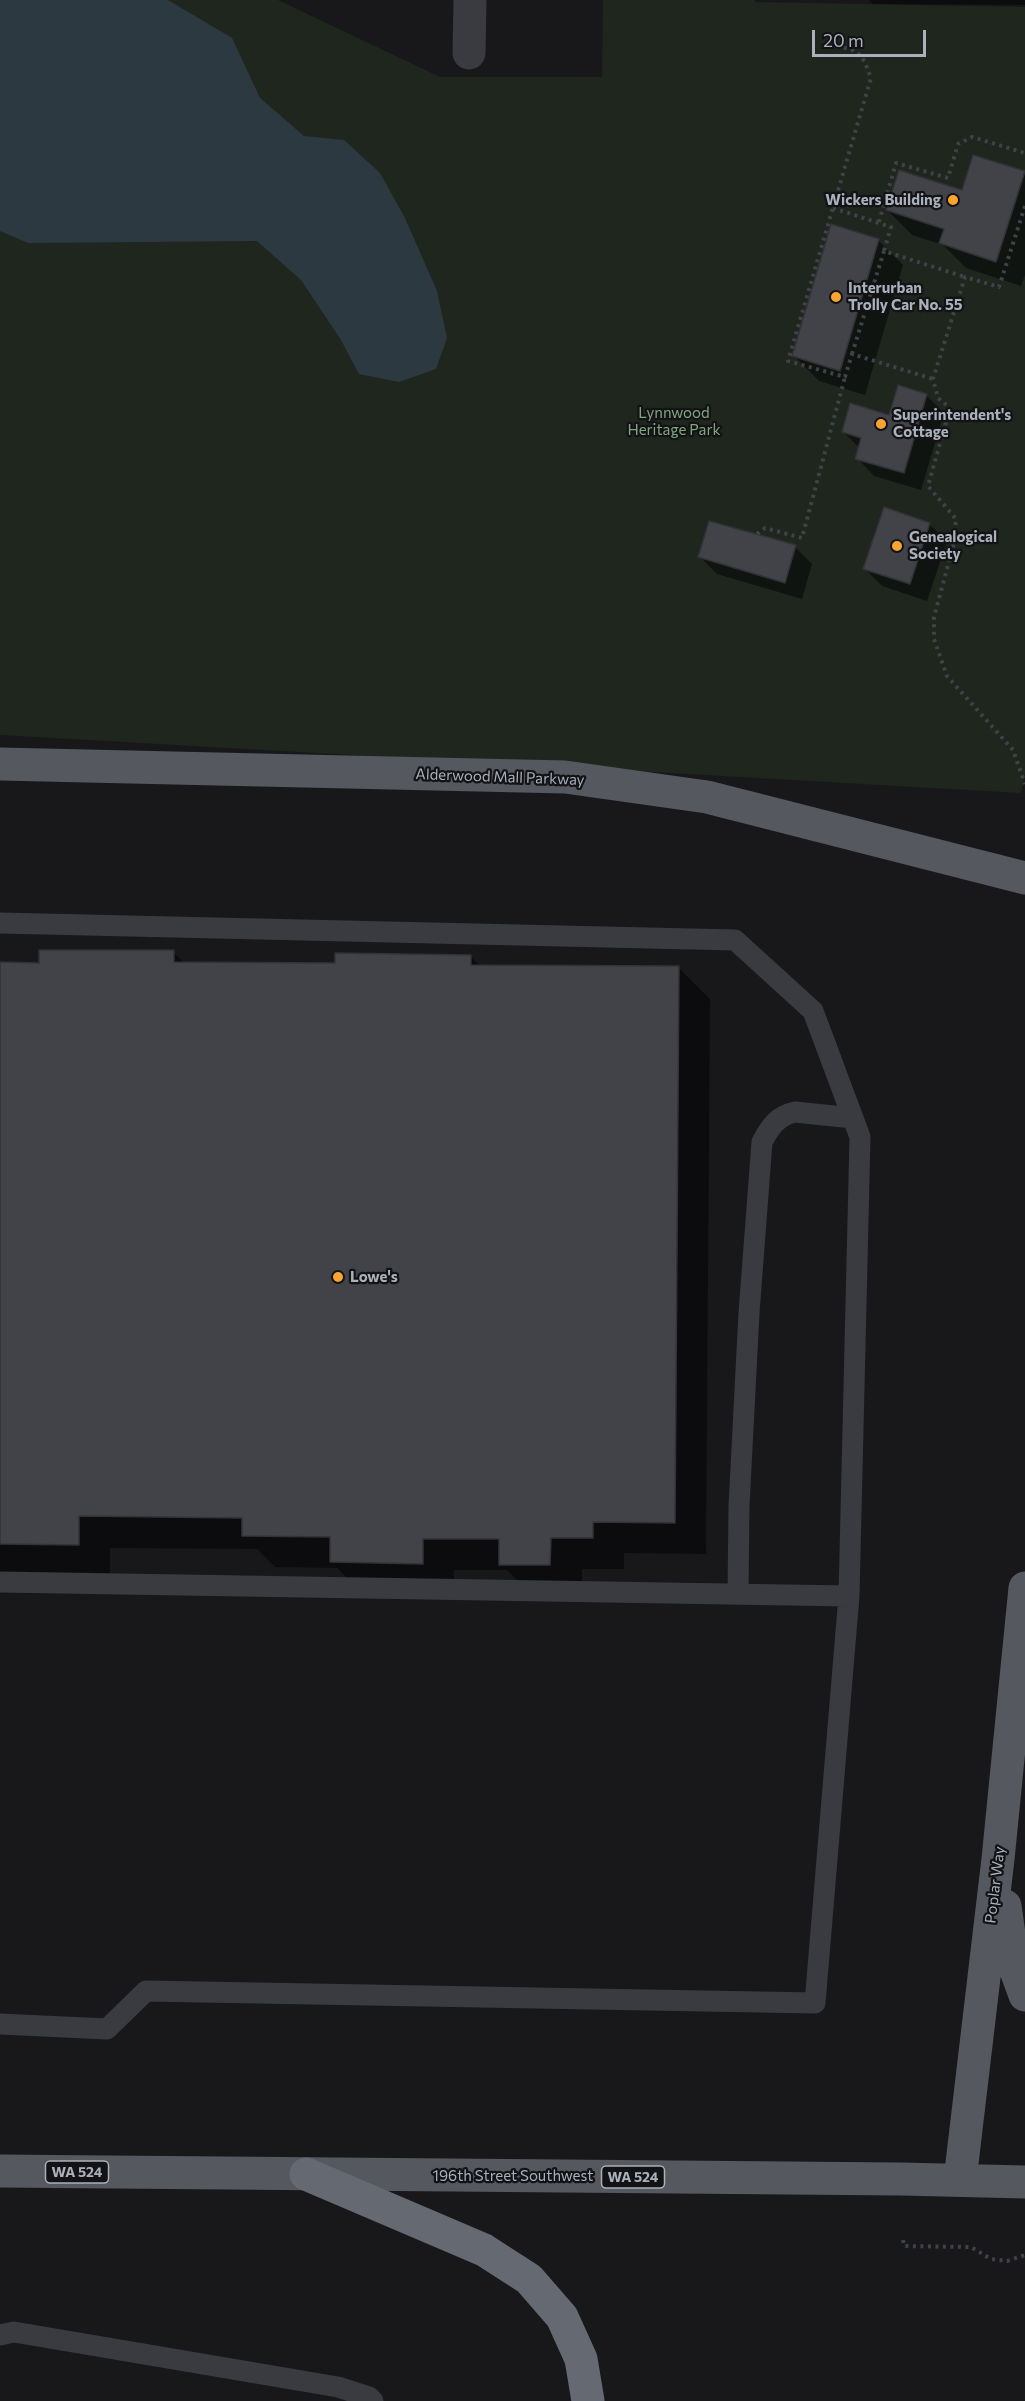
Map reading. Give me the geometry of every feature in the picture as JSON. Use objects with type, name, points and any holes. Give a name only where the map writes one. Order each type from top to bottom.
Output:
[{"type":"highway","points":[[306,2174],[484,2250],[529,2279],[562,2317],[581,2359],[588,2401]]},
{"type":"main road","name":"Alderwood Mall Parkway","points":[[0,764],[565,777],[707,797],[1025,878]]},
{"type":"main road","name":"Poplar Way","points":[[960,2181],[999,1859],[1025,1588]]},
{"type":"main road","points":[[999,1859],[1012,1962],[1025,1995]]},
{"type":"main road","name":"196th Street Southwest","points":[[0,2171],[1025,2182]]},
{"type":"street","points":[[469,53],[470,0]]},
{"type":"lane","points":[[0,923],[735,940],[813,1011],[860,1137],[849,1596],[815,2003],[147,1991],[107,2029],[0,2024]]},
{"type":"lane","points":[[738,1594],[739,1506],[749,1313],[762,1142],[772,1124],[785,1114],[795,1112],[853,1118]]},
{"type":"lane","points":[[0,1582],[849,1596]]},
{"type":"lane","points":[[0,2335],[14,2332],[327,2385],[369,2397],[373,2401]]},
{"type":"path","points":[[829,45],[854,50],[864,59],[871,78],[788,361],[845,377]]},
{"type":"path","points":[[879,222],[896,163],[948,178],[958,144],[972,137],[1025,153]]},
{"type":"path","points":[[884,251],[999,287],[1025,206]]},
{"type":"path","points":[[757,534],[765,528],[802,538],[845,377],[891,227],[833,208]]},
{"type":"path","points":[[965,277],[933,379],[938,398],[950,408],[928,486],[956,519],[954,543],[934,617],[934,639],[947,676],[1012,750],[1025,784]]},
{"type":"path","points":[[852,354],[933,379]]},
{"type":"path","points":[[903,2240],[904,2246],[971,2247],[991,2259],[1007,2261],[1025,2255]]},
{"type":"green space","name":"Lynnwood Heritage Park","points":[[0,0],[278,0],[440,77],[602,77],[603,0],[755,0],[755,2],[1025,7],[1025,774],[1021,793],[0,735]]},
{"type":"shaded area","points":[[0,0],[168,0],[232,38],[260,98],[304,136],[344,140],[380,173],[405,218],[437,291],[447,338],[436,369],[399,382],[359,374],[341,340],[301,280],[257,241],[28,243],[0,231]]},
{"type":"building","name":"Wickers Building","points":[[973,155],[1025,171],[996,262],[939,243],[944,229],[886,210],[899,170],[962,190]]},
{"type":"building","name":"Interurban Trolly Car No. 55","points":[[831,224],[879,239],[840,371],[792,356]]},
{"type":"building","name":"Superintendent's Cottage","points":[[898,385],[927,394],[904,473],[855,459],[861,438],[842,432],[850,403],[889,415]]},
{"type":"building","name":"Genealogical Society","points":[[884,507],[930,523],[910,584],[863,569]]},
{"type":"building","points":[[709,521],[796,545],[785,583],[698,557]]},
{"type":"building","name":"Lowe's","points":[[39,950],[174,950],[174,962],[335,963],[335,953],[471,955],[471,965],[679,966],[675,1523],[593,1522],[593,1538],[551,1538],[550,1565],[499,1565],[499,1539],[423,1539],[423,1564],[330,1562],[330,1537],[242,1536],[242,1518],[79,1516],[79,1545],[0,1544],[0,962],[39,963]]},
{"type":"place","name":"Wickers Building","points":[[953,200]]},
{"type":"place","name":"Interurban Trolly Car No. 55","points":[[836,297]]},
{"type":"place","name":"Superintendent's Cottage","points":[[881,424]]},
{"type":"place","name":"Genealogical Society","points":[[897,546]]},
{"type":"place","name":"Lowe's","points":[[338,1277]]}]
